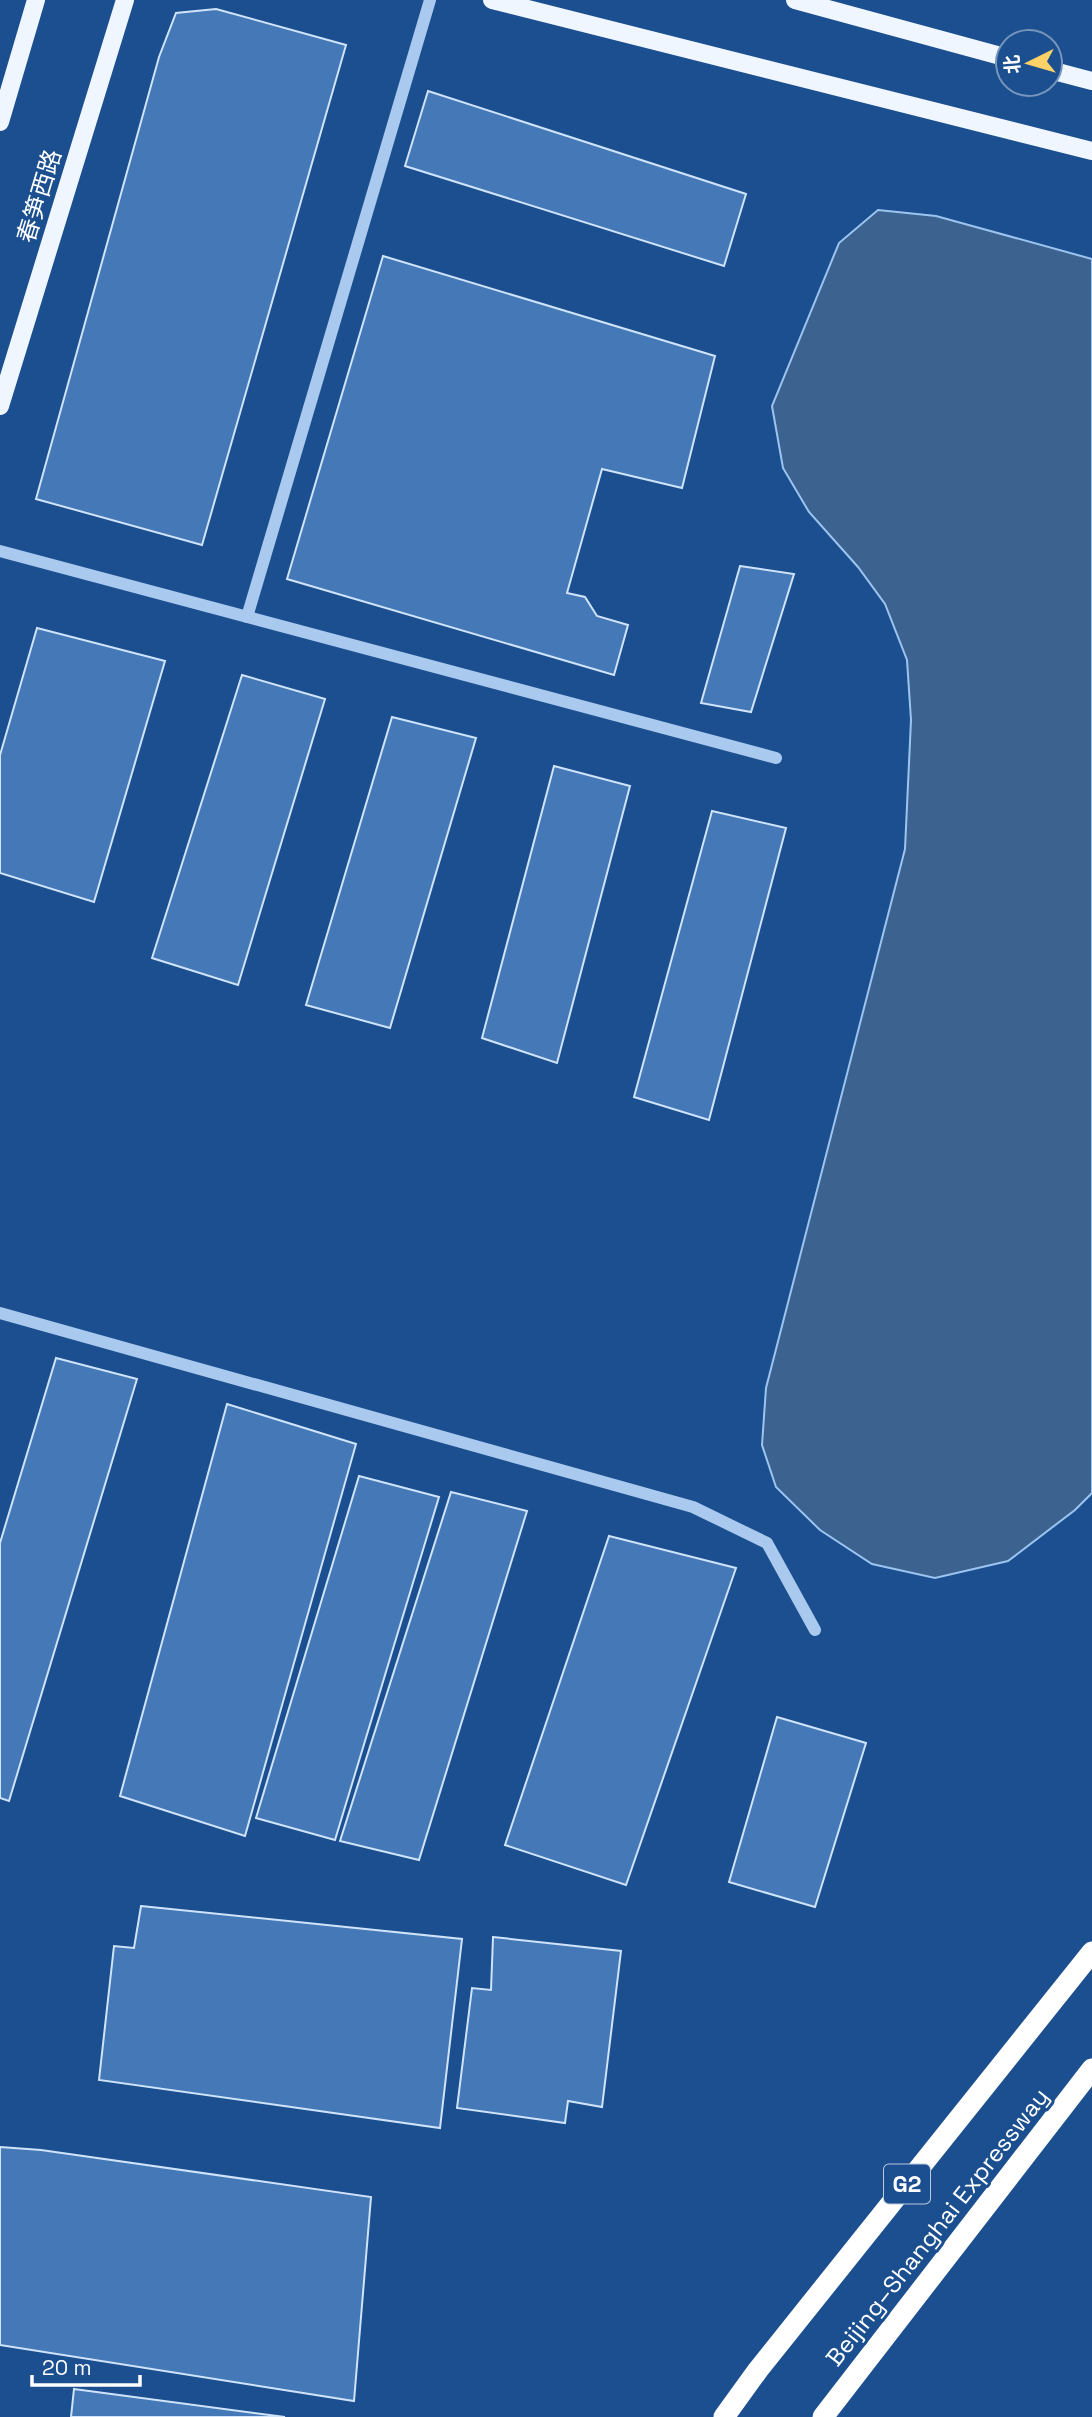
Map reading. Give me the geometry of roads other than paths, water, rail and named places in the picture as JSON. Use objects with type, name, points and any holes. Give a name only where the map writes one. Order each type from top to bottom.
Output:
[{"type":"highway","name":"Beijing–Shanghai Expressway","points":[[724,2417],[766,2359],[1092,1952]]},
{"type":"highway","name":"Beijing–Shanghai Expressway","points":[[822,2417],[1092,2069]]},
{"type":"main road","points":[[0,122],[36,0]]},
{"type":"main road","name":"春笋西路","points":[[0,406],[125,0]]},
{"type":"main road","points":[[492,0],[1092,152]]},
{"type":"main road","points":[[795,0],[994,54]]},
{"type":"main road","points":[[1064,74],[1092,81]]},
{"type":"street","points":[[247,617],[430,0]]},
{"type":"street","points":[[0,551],[776,758]]},
{"type":"street","points":[[0,1312],[692,1507],[767,1543],[815,1630]]},
{"type":"water","points":[[878,210],[936,216],[1092,259],[1092,1493],[1075,1510],[1008,1561],[935,1578],[872,1564],[820,1530],[776,1487],[762,1445],[766,1388],[905,849],[911,720],[907,660],[885,604],[858,567],[809,512],[783,468],[772,406],[839,243]]}]
